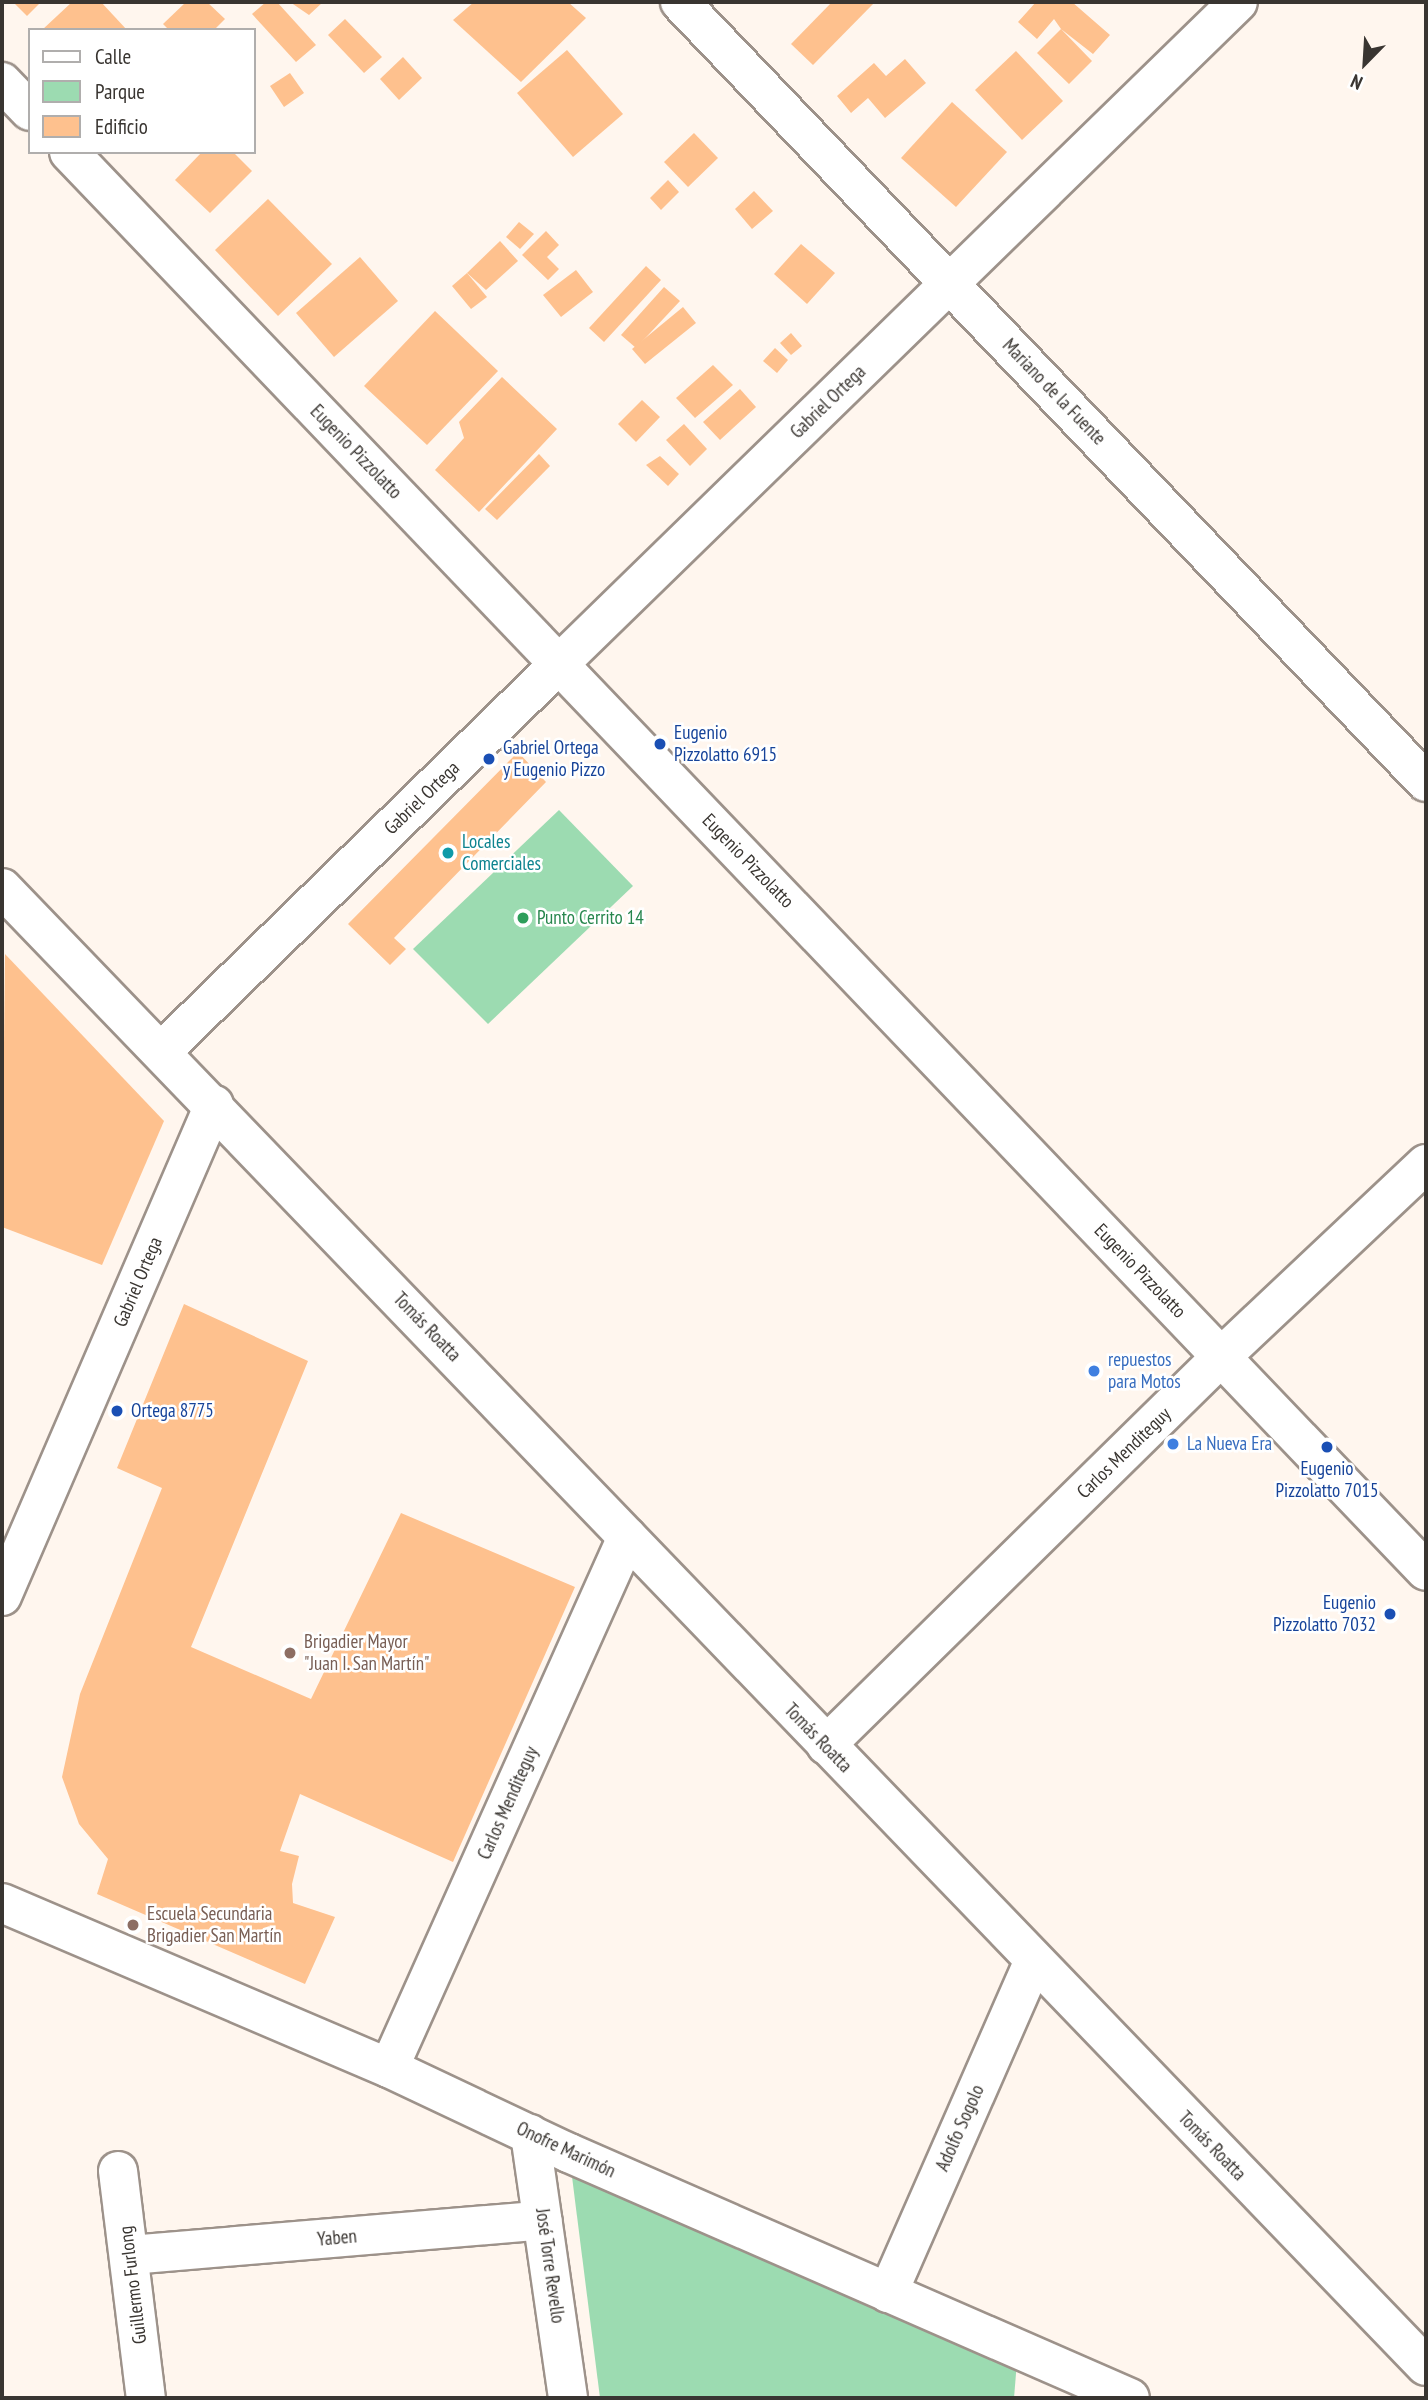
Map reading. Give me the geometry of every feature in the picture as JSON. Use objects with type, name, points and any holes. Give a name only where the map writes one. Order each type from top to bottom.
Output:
[{"type":"street","name":"Mariano de la Fuente","points":[[680,2],[1426,782]]},
{"type":"street","name":"Gabriel Ortega","points":[[162,1051],[1238,2]]},
{"type":"street","points":[[2,82],[28,109]]},
{"type":"street","name":"Eugenio Pizzolatto","points":[[71,154],[1426,1571]]},
{"type":"street","points":[[2,888],[214,1105]]},
{"type":"street","name":"Gabriel Ortega","points":[[2,1597],[214,1105]]},
{"type":"street","name":"Tomás Roatta","points":[[214,1105],[1033,1962],[1426,2366]]},
{"type":"street","name":"Carlos Menditeguy","points":[[826,1745],[1222,1356],[1426,1164]]},
{"type":"street","name":"Carlos Menditeguy","points":[[389,2068],[627,1538]]},
{"type":"street","name":"Onofre Marimón","points":[[2,1903],[389,2068],[530,2134],[1130,2398]]},
{"type":"street","name":"Adolfo Sogolo","points":[[888,2293],[1033,1962]]},
{"type":"street","name":"José Torre Revello","points":[[530,2134],[568,2398]]},
{"type":"street","name":"Guillermo Furlong","points":[[118,2171],[145,2398]]},
{"type":"street","name":"Yaben","points":[[130,2255],[543,2220]]},
{"type":"green space","name":"Punto Cerrito 14","points":[[559,810],[633,886],[488,1024],[413,949]]},
{"type":"green space","points":[[569,2153],[1018,2349],[1014,2398],[600,2398]]},
{"type":"building","points":[[13,2],[41,2],[27,16]]},
{"type":"building","points":[[72,2],[101,2],[125,28],[44,28]]},
{"type":"building","points":[[186,2],[207,2],[225,19],[216,28],[167,28],[163,24]]},
{"type":"building","points":[[266,2],[277,2],[316,45],[296,62],[252,14]]},
{"type":"building","points":[[290,2],[323,2],[309,15]]},
{"type":"building","points":[[474,2],[568,2],[586,18],[521,82],[453,20]]},
{"type":"building","points":[[832,2],[875,2],[813,65],[791,44]]},
{"type":"building","points":[[1036,2],[1072,2],[1110,35],[1093,54],[1061,29],[1054,19],[1037,39],[1018,22]]},
{"type":"building","points":[[345,19],[382,57],[364,73],[328,35]]},
{"type":"building","points":[[1061,29],[1092,61],[1069,84],[1037,53]]},
{"type":"building","points":[[567,50],[623,114],[573,157],[517,93]]},
{"type":"building","points":[[1016,51],[1063,101],[1022,140],[975,90]]},
{"type":"building","points":[[403,57],[422,78],[399,100],[380,79]]},
{"type":"building","points":[[905,59],[926,83],[885,118],[868,98],[851,113],[837,96],[874,63],[886,76]]},
{"type":"building","points":[[290,73],[304,93],[284,107],[270,86]]},
{"type":"building","points":[[952,102],[1007,152],[956,207],[901,158]]},
{"type":"building","points":[[694,133],[718,158],[688,187],[664,162]]},
{"type":"building","points":[[200,154],[235,154],[252,171],[210,213],[175,180]]},
{"type":"building","points":[[668,180],[679,192],[661,210],[650,198]]},
{"type":"building","points":[[754,191],[773,211],[752,229],[735,209]]},
{"type":"building","points":[[268,199],[332,264],[278,316],[215,250]]},
{"type":"building","points":[[519,222],[534,234],[520,249],[506,237]]},
{"type":"building","points":[[546,231],[559,245],[547,257],[559,269],[548,280],[522,255]]},
{"type":"building","points":[[500,241],[518,261],[486,290],[467,273]]},
{"type":"building","points":[[801,244],[835,273],[807,304],[774,274]]},
{"type":"building","points":[[360,257],[398,301],[334,357],[296,313]]},
{"type":"building","points":[[646,266],[661,280],[604,342],[589,328]]},
{"type":"building","points":[[576,270],[593,292],[561,317],[543,295]]},
{"type":"building","points":[[467,273],[487,297],[471,309],[452,286]]},
{"type":"building","points":[[664,287],[680,301],[636,348],[621,335]]},
{"type":"building","points":[[683,307],[696,323],[645,364],[632,349]]},
{"type":"building","points":[[435,311],[498,371],[427,445],[364,386]]},
{"type":"building","points":[[791,333],[802,346],[791,355],[780,343]]},
{"type":"building","points":[[775,348],[788,360],[777,373],[763,361]]},
{"type":"building","points":[[713,365],[733,385],[695,418],[676,398]]},
{"type":"building","points":[[502,377],[557,429],[479,512],[435,470],[464,438],[459,422]]},
{"type":"building","points":[[740,389],[756,407],[720,440],[703,422]]},
{"type":"building","points":[[642,400],[660,417],[636,442],[618,424]]},
{"type":"building","points":[[684,424],[707,449],[690,466],[666,440]]},
{"type":"building","points":[[539,454],[550,466],[497,520],[485,509]]},
{"type":"building","points":[[660,456],[679,474],[668,486],[646,465]]},
{"type":"building","name":"Locales Comerciales","points":[[518,752],[546,782],[394,938],[406,949],[390,965],[348,924]]},
{"type":"building","points":[[5,954],[164,1121],[102,1265],[2,1227]]},
{"type":"building","points":[[184,1304],[308,1361],[191,1647],[311,1699],[401,1513],[575,1587],[453,1862],[300,1794],[280,1851],[299,1856],[292,1884],[293,1903],[335,1917],[305,1984],[97,1894],[108,1859],[79,1824],[62,1777],[80,1694],[162,1488],[117,1468]]},
{"type":"place","name":"Eugenio Pizzolatto 6915","points":[[660,744]]},
{"type":"place","name":"Gabriel Ortega y Eugenio Pizzo","points":[[489,759]]},
{"type":"place","name":"Locales Comerciales","points":[[448,853]]},
{"type":"place","name":"Punto Cerrito 14","points":[[523,918]]},
{"type":"place","name":"repuestos para Motos","points":[[1094,1371]]},
{"type":"place","name":"Ortega 8775","points":[[117,1411]]},
{"type":"place","name":"La Nueva Era","points":[[1173,1444]]},
{"type":"place","name":"Eugenio Pizzolatto 7015","points":[[1327,1447]]},
{"type":"place","name":"Eugenio Pizzolatto 7032","points":[[1390,1614]]},
{"type":"place","name":"Brigadier Mayor \"Juan I. San Martín\"","points":[[290,1653]]},
{"type":"place","name":"Escuela Secundaria Brigadier San Martín","points":[[133,1925]]}]
